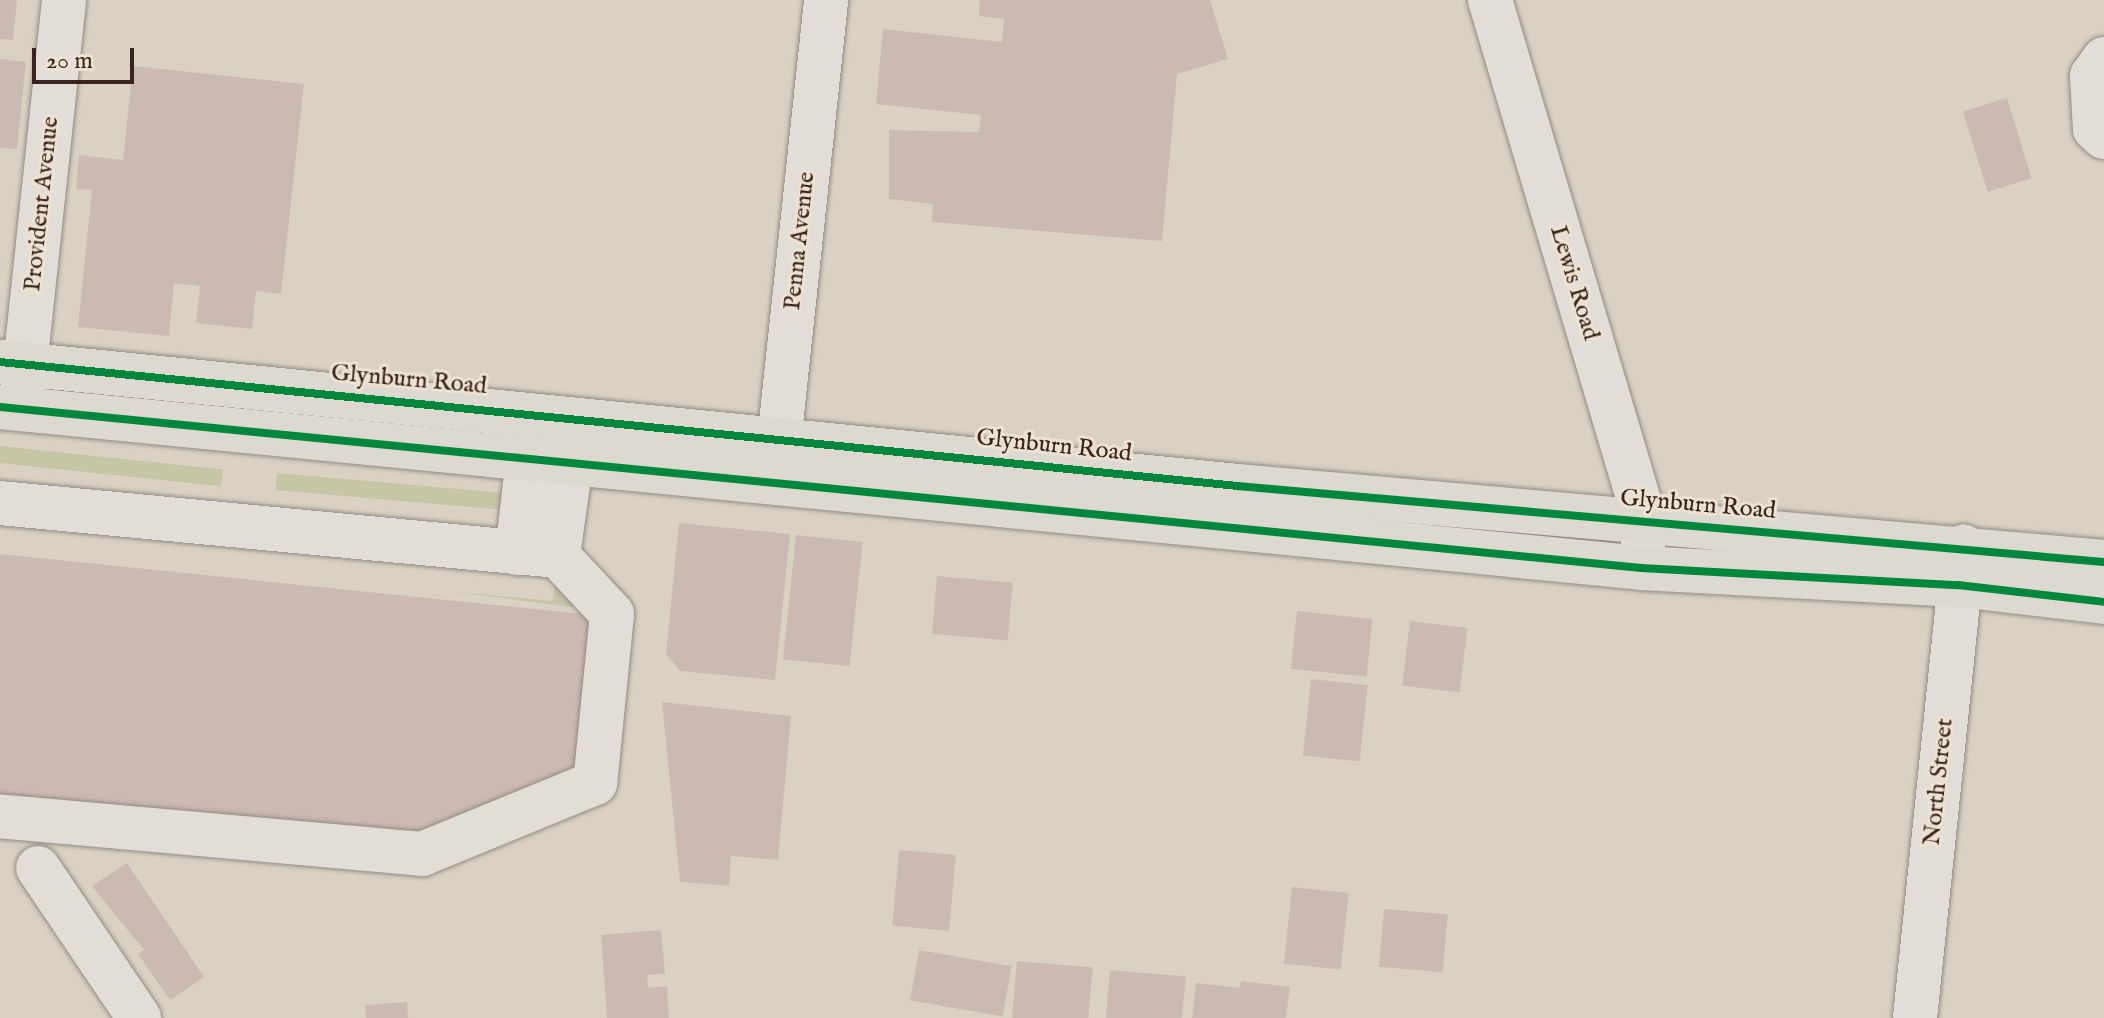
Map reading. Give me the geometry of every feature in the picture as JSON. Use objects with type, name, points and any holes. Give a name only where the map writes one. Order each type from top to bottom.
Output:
[{"type":"main road","name":"Glynburn Road","points":[[12,363],[1645,521],[1961,566],[2104,602]]},
{"type":"main road","name":"Glynburn Road","points":[[10,408],[1641,568],[2104,562]]},
{"type":"street","name":"Provident Avenue","points":[[10,408],[12,363],[64,0]]},
{"type":"street","name":"Penna Avenue","points":[[774,481],[826,0]]},
{"type":"street","name":"Lewis Road","points":[[1490,0],[1645,521],[1641,568]]},
{"type":"street","points":[[2098,68],[2095,129],[2104,137]]},
{"type":"street","points":[[528,458],[538,554]]},
{"type":"street","points":[[538,554],[571,462]]},
{"type":"street","points":[[0,503],[538,554],[612,614],[595,783],[422,854],[0,816]]},
{"type":"street","name":"North Street","points":[[1915,1018],[1961,566]]},
{"type":"street","points":[[38,868],[139,1018]]},
{"type":"green space","points":[[0,446],[223,469],[221,486],[0,463]]},
{"type":"green space","points":[[277,473],[510,493],[509,510],[276,490]]},
{"type":"green space","points":[[556,574],[594,610],[448,591],[553,601]]},
{"type":"building","points":[[0,0],[17,0],[13,40],[0,39]]},
{"type":"building","points":[[980,0],[1210,0],[1228,59],[1177,74],[1162,241],[932,222],[933,204],[889,199],[889,130],[979,132],[981,115],[876,104],[883,29],[1002,42],[1004,19],[979,16]]},
{"type":"building","points":[[0,59],[26,62],[17,149],[0,148]]},
{"type":"building","points":[[133,66],[304,84],[281,294],[256,291],[252,329],[196,323],[200,286],[174,283],[169,336],[78,327],[92,190],[76,189],[79,155],[123,160]]},
{"type":"building","points":[[2007,98],[2032,178],[1988,192],[1963,111]]},
{"type":"building","points":[[679,523],[790,534],[775,680],[680,671],[666,654]]},
{"type":"building","points":[[796,535],[863,542],[850,666],[783,659]]},
{"type":"building","points":[[0,554],[593,615],[576,774],[423,841],[0,798]]},
{"type":"building","points":[[937,576],[1013,583],[1008,640],[932,634]]},
{"type":"building","points":[[1297,611],[1373,619],[1367,677],[1291,669]]},
{"type":"building","points":[[1410,621],[1468,628],[1460,693],[1402,686]]},
{"type":"building","points":[[1311,679],[1368,685],[1360,762],[1303,756]]},
{"type":"building","points":[[662,702],[791,716],[778,860],[731,856],[729,886],[680,882]]},
{"type":"building","points":[[899,850],[956,855],[949,931],[892,926]]},
{"type":"building","points":[[127,863],[204,977],[170,1000],[138,954],[144,950],[92,886]]},
{"type":"building","points":[[1292,887],[1349,893],[1341,970],[1284,964]]},
{"type":"building","points":[[1384,909],[1448,915],[1443,972],[1379,967]]},
{"type":"building","points":[[661,930],[665,974],[647,975],[648,988],[667,986],[669,1018],[607,1018],[601,935]]},
{"type":"building","points":[[919,950],[1012,966],[1003,1017],[910,1000]]},
{"type":"building","points":[[1017,961],[1093,968],[1088,1018],[1012,1018]]},
{"type":"building","points":[[1110,970],[1186,977],[1182,1018],[1106,1018]]},
{"type":"building","points":[[1241,981],[1290,987],[1286,1018],[1192,1018],[1196,983],[1240,988]]},
{"type":"building","points":[[407,1002],[408,1018],[366,1018],[365,1005]]},
{"type":"cycle path","points":[[0,362],[1237,486],[2104,562]]},
{"type":"cycle path","points":[[0,407],[1641,568],[1958,585],[2104,602]]}]
